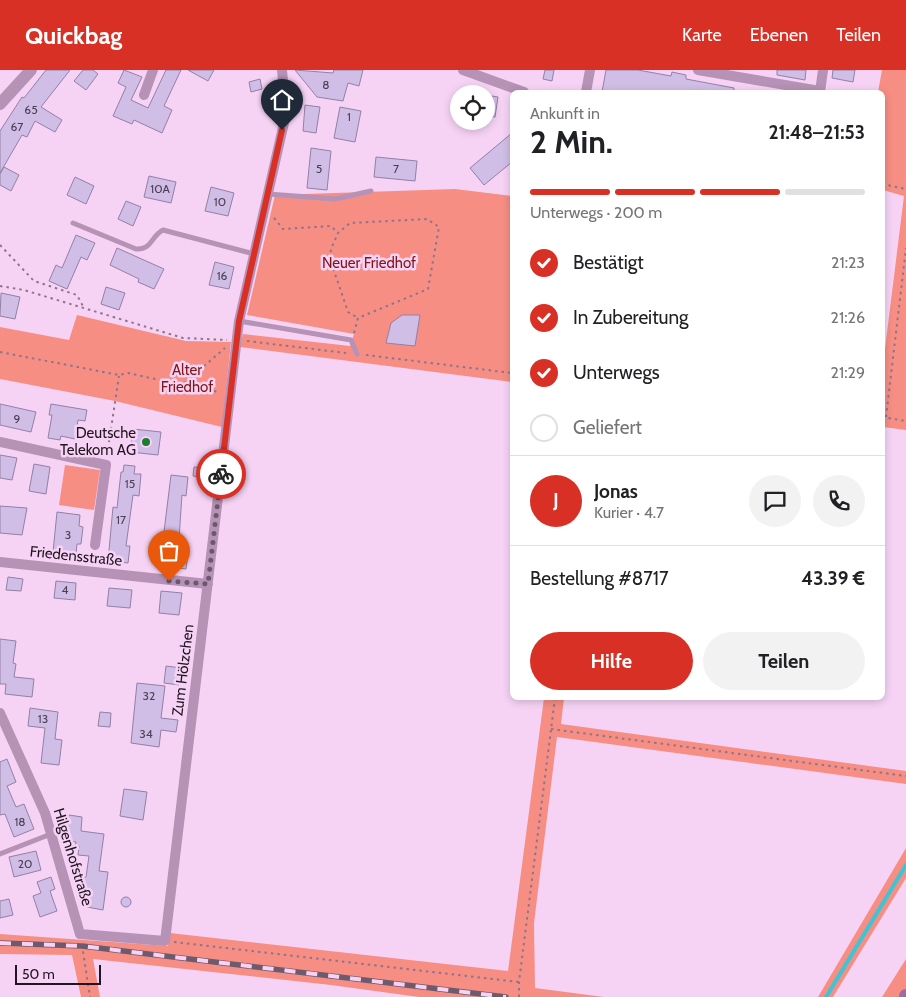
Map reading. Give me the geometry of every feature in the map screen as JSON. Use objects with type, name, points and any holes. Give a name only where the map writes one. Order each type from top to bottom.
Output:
[{"type":"street","points":[[0,104],[31,70]]},
{"type":"street","points":[[144,94],[153,70]]},
{"type":"street","name":"Zum Hölzchen","points":[[164,941],[239,321],[286,114],[282,70]]},
{"type":"street","points":[[463,70],[518,90]]},
{"type":"street","points":[[586,90],[590,70]]},
{"type":"street","points":[[704,70],[809,90]]},
{"type":"street","points":[[820,90],[823,70]]},
{"type":"street","points":[[0,442],[106,465],[95,545]]},
{"type":"street","name":"Friedensstraße","points":[[0,562],[91,574],[208,584]]},
{"type":"street","name":"Hilgenhofstraße","points":[[0,713],[45,813],[80,934]]},
{"type":"street","points":[[80,934],[164,941]]},
{"type":"lane","points":[[268,194],[336,199],[371,191]]},
{"type":"lane","points":[[73,223],[136,249],[144,250],[149,246],[157,233],[163,230],[254,254]]},
{"type":"lane","points":[[239,321],[351,340],[357,354]]},
{"type":"lane","points":[[0,854],[52,834]]},
{"type":"path","points":[[885,185],[906,190]]},
{"type":"path","points":[[264,209],[283,229],[331,226],[338,233]]},
{"type":"path","points":[[351,340],[358,318],[428,289],[439,227],[427,219],[350,223],[338,233],[330,260],[348,312],[358,318]]},
{"type":"path","points":[[0,245],[34,281],[77,295],[84,308]]},
{"type":"path","points":[[885,409],[906,248]]},
{"type":"path","points":[[0,286],[24,290],[183,338],[237,340],[510,373]]},
{"type":"path","points":[[182,385],[237,340]]},
{"type":"path","points":[[0,352],[119,375],[128,373],[219,392]]},
{"type":"path","points":[[106,465],[119,375]]},
{"type":"path","points":[[885,417],[906,421]]},
{"type":"path","points":[[519,997],[519,982],[555,700]]},
{"type":"path","points":[[551,729],[906,776]]},
{"type":"path","points":[[80,934],[90,997]]},
{"type":"path","points":[[164,941],[519,982]]},
{"type":"green space","points":[[882,70],[906,70],[906,430],[885,427],[885,349],[904,196],[885,191],[885,90],[878,90]]},
{"type":"green space","name":"Neuer Friedhof","points":[[455,189],[510,196],[510,382],[240,347],[243,334],[350,346],[354,334],[247,315],[275,195]]},
{"type":"green space","name":"Alter Friedhof","points":[[77,315],[186,341],[231,342],[222,427],[115,401],[0,379],[0,327],[69,340]]},
{"type":"green space","points":[[65,465],[100,470],[94,510],[59,505]]},
{"type":"green space","points":[[544,700],[564,700],[561,724],[906,771],[906,784],[557,737],[534,923],[535,988],[604,997],[419,997],[331,985],[93,959],[100,997],[81,997],[72,955],[0,954],[0,934],[168,946],[170,933],[508,971]]},
{"type":"green space","points":[[906,848],[906,878],[833,997],[818,997]]},
{"type":"green space","points":[[906,959],[906,997],[882,997]]},
{"type":"building","points":[[46,70],[70,70],[41,107],[62,120],[55,132],[35,121],[27,137],[22,135],[0,173],[0,131],[22,97],[24,98]]},
{"type":"building","points":[[83,70],[93,70],[98,74],[86,90],[74,81]]},
{"type":"building","points":[[124,70],[142,77],[131,100],[148,108],[166,70],[181,70],[164,106],[172,110],[162,133],[134,120],[132,124],[113,116],[126,87],[118,83]]},
{"type":"building","points":[[188,70],[214,70],[208,81]]},
{"type":"building","points":[[295,70],[333,73],[334,70],[363,70],[359,86],[348,83],[343,101],[317,97]]},
{"type":"building","points":[[545,70],[554,70],[552,81],[543,79]]},
{"type":"building","points":[[606,70],[638,70],[671,76],[672,72],[686,75],[686,79],[734,88],[734,90],[602,90]]},
{"type":"building","points":[[777,70],[806,70],[805,80],[777,75]]},
{"type":"building","points":[[833,70],[855,70],[853,82],[832,78]]},
{"type":"building","points":[[260,79],[262,89],[251,92],[249,82]]},
{"type":"building","points":[[495,96],[498,97],[495,117]]},
{"type":"building","points":[[305,105],[320,107],[316,133],[303,131]]},
{"type":"building","points":[[340,107],[361,111],[355,142],[334,138]]},
{"type":"building","points":[[510,135],[510,164],[484,185],[470,168]]},
{"type":"building","points":[[311,148],[331,151],[327,190],[307,188]]},
{"type":"building","points":[[376,157],[417,161],[415,181],[374,177]]},
{"type":"building","points":[[4,167],[19,175],[11,191],[0,185],[0,174]]},
{"type":"building","points":[[149,176],[176,182],[171,203],[144,197]]},
{"type":"building","points":[[75,177],[94,186],[86,204],[67,195]]},
{"type":"building","points":[[211,187],[234,193],[228,216],[205,211]]},
{"type":"building","points":[[126,201],[141,207],[133,226],[118,219]]},
{"type":"building","points":[[76,235],[95,243],[87,260],[81,257],[67,289],[49,281],[56,265],[62,268]]},
{"type":"building","points":[[117,248],[164,269],[154,289],[138,282],[139,279],[110,265]]},
{"type":"building","points":[[215,262],[234,267],[229,289],[209,285]]},
{"type":"building","points":[[106,287],[125,293],[119,310],[101,304]]},
{"type":"building","points":[[1,293],[20,297],[15,319],[0,316]]},
{"type":"building","points":[[402,315],[420,315],[415,346],[386,343],[391,323]]},
{"type":"building","points":[[0,404],[36,412],[31,432],[0,425]]},
{"type":"building","points":[[51,404],[87,410],[85,421],[78,420],[75,439],[61,436],[60,440],[48,438],[52,415],[49,415]]},
{"type":"building","name":"Deutsche Telekom AG","points":[[133,429],[161,432],[158,455],[130,452]]},
{"type":"building","points":[[0,455],[17,458],[12,480],[0,478]]},
{"type":"building","points":[[34,464],[50,467],[46,494],[29,491]]},
{"type":"building","points":[[124,465],[135,466],[134,474],[141,474],[139,496],[133,495],[126,546],[130,546],[128,563],[108,561],[113,507],[117,508],[121,472],[123,472]]},
{"type":"building","points":[[194,467],[208,468],[207,478],[193,476]]},
{"type":"building","points":[[171,475],[188,477],[186,496],[182,495],[178,553],[188,554],[186,569],[166,567],[170,541],[163,540]]},
{"type":"building","points":[[0,506],[27,508],[22,535],[0,533]]},
{"type":"building","points":[[57,512],[80,515],[79,526],[83,527],[81,544],[77,544],[76,554],[53,552]]},
{"type":"building","points":[[8,577],[23,579],[21,591],[6,590]]},
{"type":"building","points":[[56,581],[76,583],[75,600],[54,598]]},
{"type":"building","points":[[109,588],[132,590],[130,608],[107,606]]},
{"type":"building","points":[[161,591],[182,593],[179,615],[159,613]]},
{"type":"building","points":[[0,639],[16,641],[13,663],[16,664],[14,677],[34,679],[32,697],[5,694],[6,684],[0,684]]},
{"type":"building","points":[[166,666],[182,668],[179,685],[164,683]]},
{"type":"building","points":[[137,683],[165,686],[161,718],[178,720],[176,732],[161,730],[159,747],[131,743]]},
{"type":"building","points":[[30,708],[58,712],[55,739],[62,740],[59,765],[41,763],[45,728],[28,726]]},
{"type":"building","points":[[100,712],[111,713],[110,727],[98,726]]},
{"type":"building","points":[[7,759],[16,782],[7,786],[16,807],[24,804],[34,829],[14,837],[5,814],[0,815],[0,762]]},
{"type":"building","points":[[124,789],[147,792],[143,820],[120,816]]},
{"type":"building","points":[[69,815],[82,817],[81,831],[104,834],[99,871],[108,872],[103,910],[87,907],[89,894],[85,894],[86,887],[81,886],[82,877],[86,877],[89,856],[78,855],[79,846],[75,846],[76,842],[64,840]]},
{"type":"building","points":[[36,851],[41,870],[14,877],[9,857]]},
{"type":"building","points":[[51,877],[55,889],[50,891],[57,911],[40,917],[33,896],[41,893],[37,882]]},
{"type":"building","points":[[124,897],[128,897],[131,902],[130,906],[124,907],[121,904],[121,900]]},
{"type":"building","points":[[9,899],[13,915],[0,918],[0,901]]},
{"type":"waterway","points":[[826,997],[906,865]]},
{"type":"railway","points":[[0,943],[82,946],[506,997]]},
{"type":"way so far","points":[[169,581],[208,584],[221,474]]},
{"type":"place","name":"Deutsche Telekom AG","points":[[146,442]]},
{"type":"route","points":[[221,474],[239,321],[282,130]]}]
